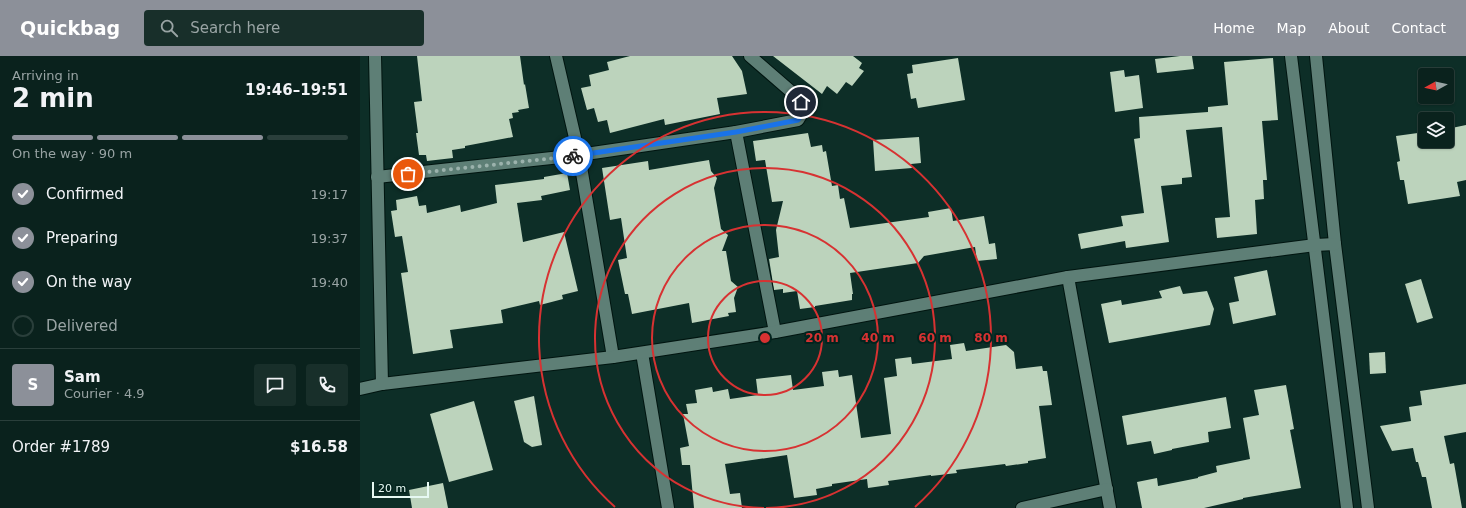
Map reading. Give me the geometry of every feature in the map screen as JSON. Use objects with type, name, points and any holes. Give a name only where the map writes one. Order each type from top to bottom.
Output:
[{"type":"street","points":[[375,56],[382,384]]},
{"type":"street","points":[[556,56],[579,155],[613,357]]},
{"type":"street","points":[[377,177],[579,155],[736,132],[798,120],[804,110],[801,102],[750,56]]},
{"type":"street","points":[[1292,56],[1347,508]]},
{"type":"street","points":[[1316,56],[1335,244],[1368,508]]},
{"type":"street","points":[[736,132],[775,332]]},
{"type":"street","points":[[360,388],[382,384],[642,353],[775,332],[1068,277],[1316,245],[1335,244]]},
{"type":"street","points":[[1068,277],[1110,508]]},
{"type":"street","points":[[642,353],[668,508]]},
{"type":"street","points":[[1022,508],[1107,489]]},
{"type":"building","points":[[417,56],[520,56],[529,108],[512,113],[513,118],[509,119],[513,137],[465,146],[465,148],[452,150],[453,158],[427,161],[426,155],[419,155],[414,102],[422,101]]},
{"type":"building","points":[[630,56],[732,56],[742,71],[747,94],[717,98],[720,114],[665,125],[664,119],[610,133],[607,120],[598,122],[594,108],[587,110],[581,88],[591,86],[589,75],[609,70],[607,62]]},
{"type":"building","points":[[773,56],[853,56],[862,63],[859,68],[864,71],[852,86],[846,82],[837,94],[827,86],[822,94]]},
{"type":"building","points":[[1192,56],[1194,69],[1157,73],[1155,59]]},
{"type":"building","points":[[958,58],[965,100],[918,108],[916,98],[911,99],[907,74],[913,73],[912,65]]},
{"type":"building","points":[[1273,58],[1278,120],[1262,121],[1267,180],[1263,180],[1264,199],[1255,200],[1257,234],[1217,238],[1215,218],[1230,217],[1222,127],[1186,130],[1192,177],[1182,178],[1182,184],[1161,186],[1169,242],[1126,248],[1125,241],[1081,249],[1078,234],[1123,226],[1121,216],[1144,213],[1134,139],[1140,138],[1139,117],[1208,112],[1208,107],[1228,105],[1224,62]]},
{"type":"building","points":[[1124,70],[1125,77],[1139,75],[1143,108],[1115,112],[1110,72]]},
{"type":"building","points":[[1466,125],[1466,180],[1457,182],[1460,196],[1408,204],[1404,180],[1400,180],[1397,162],[1400,161],[1396,136],[1418,133],[1418,148],[1454,148],[1454,128]]},
{"type":"building","points":[[808,133],[811,147],[822,145],[823,152],[826,151],[832,186],[838,185],[840,199],[844,198],[850,228],[929,217],[928,212],[951,208],[953,221],[984,216],[989,244],[995,243],[997,259],[977,261],[975,247],[924,256],[918,263],[850,273],[853,294],[852,300],[800,309],[797,291],[783,293],[783,289],[774,290],[769,259],[779,257],[776,230],[783,201],[772,202],[765,160],[756,161],[753,141]]},
{"type":"building","points":[[919,137],[921,163],[911,164],[912,168],[875,171],[873,140]]},
{"type":"building","points":[[709,160],[711,171],[717,178],[714,188],[721,229],[728,235],[722,251],[726,251],[731,281],[738,287],[734,298],[736,312],[728,313],[729,316],[692,323],[689,303],[632,314],[628,294],[625,294],[618,260],[627,258],[621,218],[610,220],[602,168],[648,161],[649,170]]},
{"type":"building","points":[[567,173],[570,190],[541,196],[542,200],[517,203],[523,242],[564,232],[578,291],[562,295],[563,299],[540,305],[539,301],[501,310],[503,323],[450,330],[453,348],[413,354],[401,273],[408,272],[402,236],[395,237],[391,211],[397,210],[396,200],[417,196],[419,206],[426,205],[427,213],[460,205],[461,212],[497,203],[495,185],[544,179],[544,177]]},
{"type":"building","points":[[1267,270],[1276,315],[1233,324],[1229,303],[1239,301],[1234,277]]},
{"type":"building","points":[[1421,279],[1433,318],[1417,323],[1405,284]]},
{"type":"building","points":[[1180,286],[1183,294],[1207,291],[1214,309],[1210,325],[1109,343],[1101,304],[1121,300],[1122,305],[1162,298],[1159,291]]},
{"type":"building","points":[[964,343],[966,351],[1006,345],[1014,352],[1016,369],[1042,366],[1043,371],[1047,371],[1052,405],[1039,406],[1046,458],[1028,461],[1028,463],[1006,466],[1005,464],[956,470],[957,473],[888,481],[889,485],[868,488],[867,479],[832,484],[832,486],[816,489],[817,495],[794,498],[787,455],[725,464],[730,494],[740,493],[742,508],[694,508],[690,465],[682,465],[680,448],[689,446],[683,414],[688,414],[686,404],[697,403],[695,390],[712,387],[713,392],[728,389],[730,399],[758,395],[756,379],[791,375],[793,390],[824,386],[822,372],[838,370],[839,377],[852,375],[861,438],[891,434],[884,378],[897,376],[895,359],[911,357],[912,364],[952,359],[950,345]]},
{"type":"building","points":[[1385,352],[1386,373],[1370,374],[1369,353]]},
{"type":"building","points":[[1466,384],[1466,432],[1444,436],[1450,464],[1454,463],[1462,508],[1432,508],[1426,477],[1422,477],[1418,462],[1416,462],[1413,448],[1392,451],[1380,426],[1411,421],[1409,407],[1422,405],[1420,391]]},
{"type":"building","points":[[1286,385],[1294,429],[1290,430],[1301,488],[1243,498],[1204,508],[1142,508],[1137,482],[1157,478],[1158,486],[1198,478],[1217,472],[1216,466],[1250,459],[1243,418],[1259,415],[1254,390]]},
{"type":"building","points":[[534,396],[542,445],[532,447],[524,442],[514,401]]},
{"type":"building","points":[[1226,397],[1231,428],[1208,432],[1209,442],[1154,454],[1151,441],[1127,445],[1122,416]]},
{"type":"building","points":[[474,401],[493,470],[449,482],[430,414]]},
{"type":"building","points":[[443,483],[448,508],[412,508],[409,490]]},
{"type":"way so far","points":[[408,174],[573,156]]},
{"type":"route","points":[[573,156],[736,132],[798,120],[804,110],[801,102]]}]
